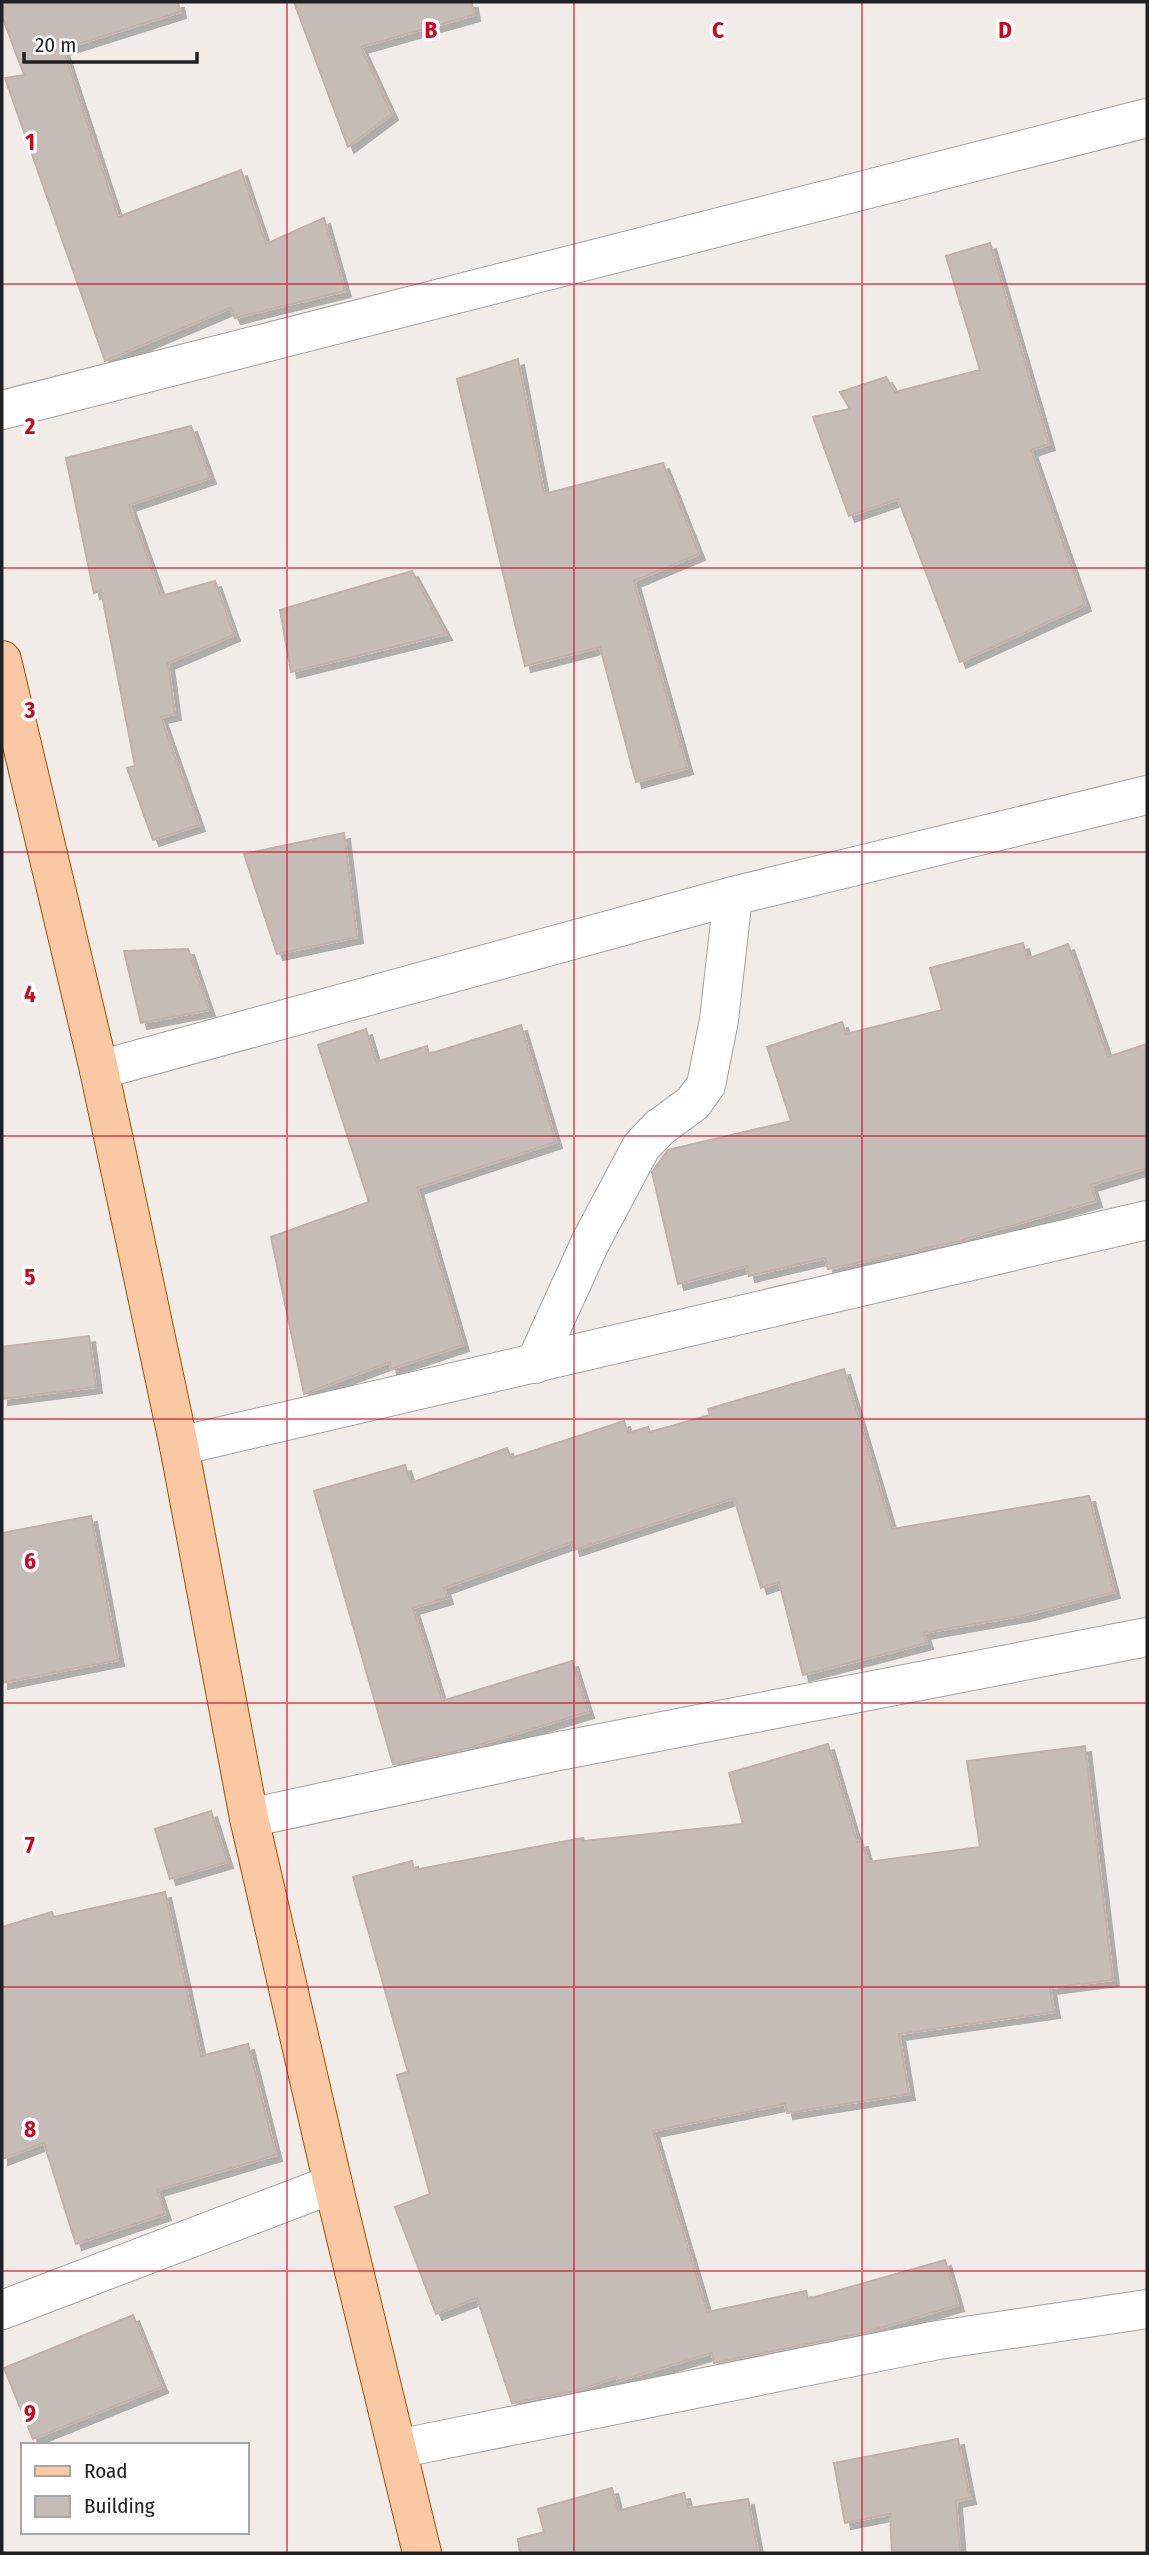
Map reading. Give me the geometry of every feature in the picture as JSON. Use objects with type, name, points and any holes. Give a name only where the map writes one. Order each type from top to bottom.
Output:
[{"type":"main road","points":[[2,665],[99,1070],[179,1446],[249,1818],[422,2553]]},
{"type":"street","points":[[2,410],[1147,118]]},
{"type":"street","points":[[99,1070],[733,896],[1147,796]]},
{"type":"street","points":[[535,1364],[591,1241],[640,1147],[659,1128],[693,1103],[706,1085],[719,1020],[733,896]]},
{"type":"street","points":[[179,1446],[1147,1220]]},
{"type":"street","points":[[249,1818],[550,1753],[1147,1637]]},
{"type":"street","points":[[2,2310],[333,2184]]},
{"type":"street","points":[[397,2449],[938,2340],[1147,2309]]},
{"type":"building","points":[[2,2],[178,2],[180,12],[63,49],[118,217],[241,170],[266,244],[324,218],[345,291],[235,318],[230,308],[105,361],[5,78],[24,75],[2,16]]},
{"type":"building","points":[[294,2],[472,2],[474,15],[361,47],[392,114],[348,147]]},
{"type":"building","points":[[990,243],[1049,444],[1031,450],[1085,605],[960,662],[898,499],[849,516],[813,417],[850,409],[840,392],[886,377],[895,392],[980,370],[946,256]]},
{"type":"building","points":[[518,359],[544,494],[663,463],[699,554],[634,581],[687,768],[636,782],[600,647],[525,666],[457,379]]},
{"type":"building","points":[[191,426],[210,478],[129,505],[161,596],[215,581],[234,635],[168,663],[175,714],[161,717],[199,825],[153,840],[127,768],[135,766],[101,590],[94,593],[66,458]]},
{"type":"building","points":[[412,571],[446,634],[291,672],[280,610]]},
{"type":"building","points":[[344,833],[357,937],[277,954],[244,854]]},
{"type":"building","points":[[1023,943],[1027,959],[1068,944],[1108,1057],[1147,1044],[1147,1168],[1091,1185],[1096,1201],[955,1242],[828,1269],[825,1258],[749,1276],[747,1266],[678,1284],[652,1172],[668,1150],[791,1121],[767,1047],[842,1022],[846,1034],[942,1010],[930,968]]},
{"type":"building","points":[[188,949],[209,1010],[141,1023],[124,951]]},
{"type":"building","points":[[521,1025],[556,1142],[417,1188],[463,1345],[391,1369],[390,1362],[304,1394],[271,1237],[369,1202],[318,1045],[366,1029],[376,1062],[427,1046],[429,1054]]},
{"type":"building","points":[[89,1336],[96,1387],[2,1399],[2,1347]]},
{"type":"building","points":[[844,1369],[892,1529],[1089,1496],[1114,1592],[1025,1615],[924,1633],[927,1643],[803,1675],[779,1582],[761,1588],[734,1498],[574,1550],[572,1542],[444,1588],[447,1598],[413,1608],[442,1701],[572,1661],[588,1712],[465,1749],[393,1764],[314,1491],[405,1465],[411,1483],[507,1448],[511,1458],[624,1421],[628,1433],[648,1427],[650,1432],[710,1415],[708,1409]]},
{"type":"building","points":[[91,1516],[118,1660],[2,1683],[2,1533]]},
{"type":"building","points":[[828,1744],[857,1842],[862,1841],[868,1862],[980,1847],[967,1761],[1085,1746],[1113,1980],[1050,1988],[1054,2012],[899,2034],[909,2094],[787,2113],[785,2104],[653,2131],[707,2312],[806,2291],[808,2299],[945,2260],[958,2305],[867,2332],[714,2363],[712,2353],[618,2381],[617,2377],[575,2391],[512,2403],[477,2298],[436,2314],[395,2207],[430,2194],[397,2075],[408,2072],[353,1877],[412,1861],[414,1870],[583,1838],[584,1841],[743,1824],[729,1773]]},
{"type":"building","points":[[211,1811],[227,1862],[170,1879],[155,1829]]},
{"type":"building","points":[[165,1892],[201,2056],[248,2044],[276,2155],[157,2190],[165,2214],[76,2244],[44,2143],[2,2159],[2,1927],[52,1912],[54,1917]]},
{"type":"building","points":[[133,2315],[162,2387],[33,2439],[4,2368]]},
{"type":"building","points":[[958,2439],[970,2498],[956,2501],[960,2553],[892,2553],[890,2514],[845,2523],[834,2463]]},
{"type":"building","points":[[612,2488],[618,2511],[684,2493],[688,2508],[748,2499],[758,2553],[520,2553],[518,2539],[544,2532],[538,2509]]}]
